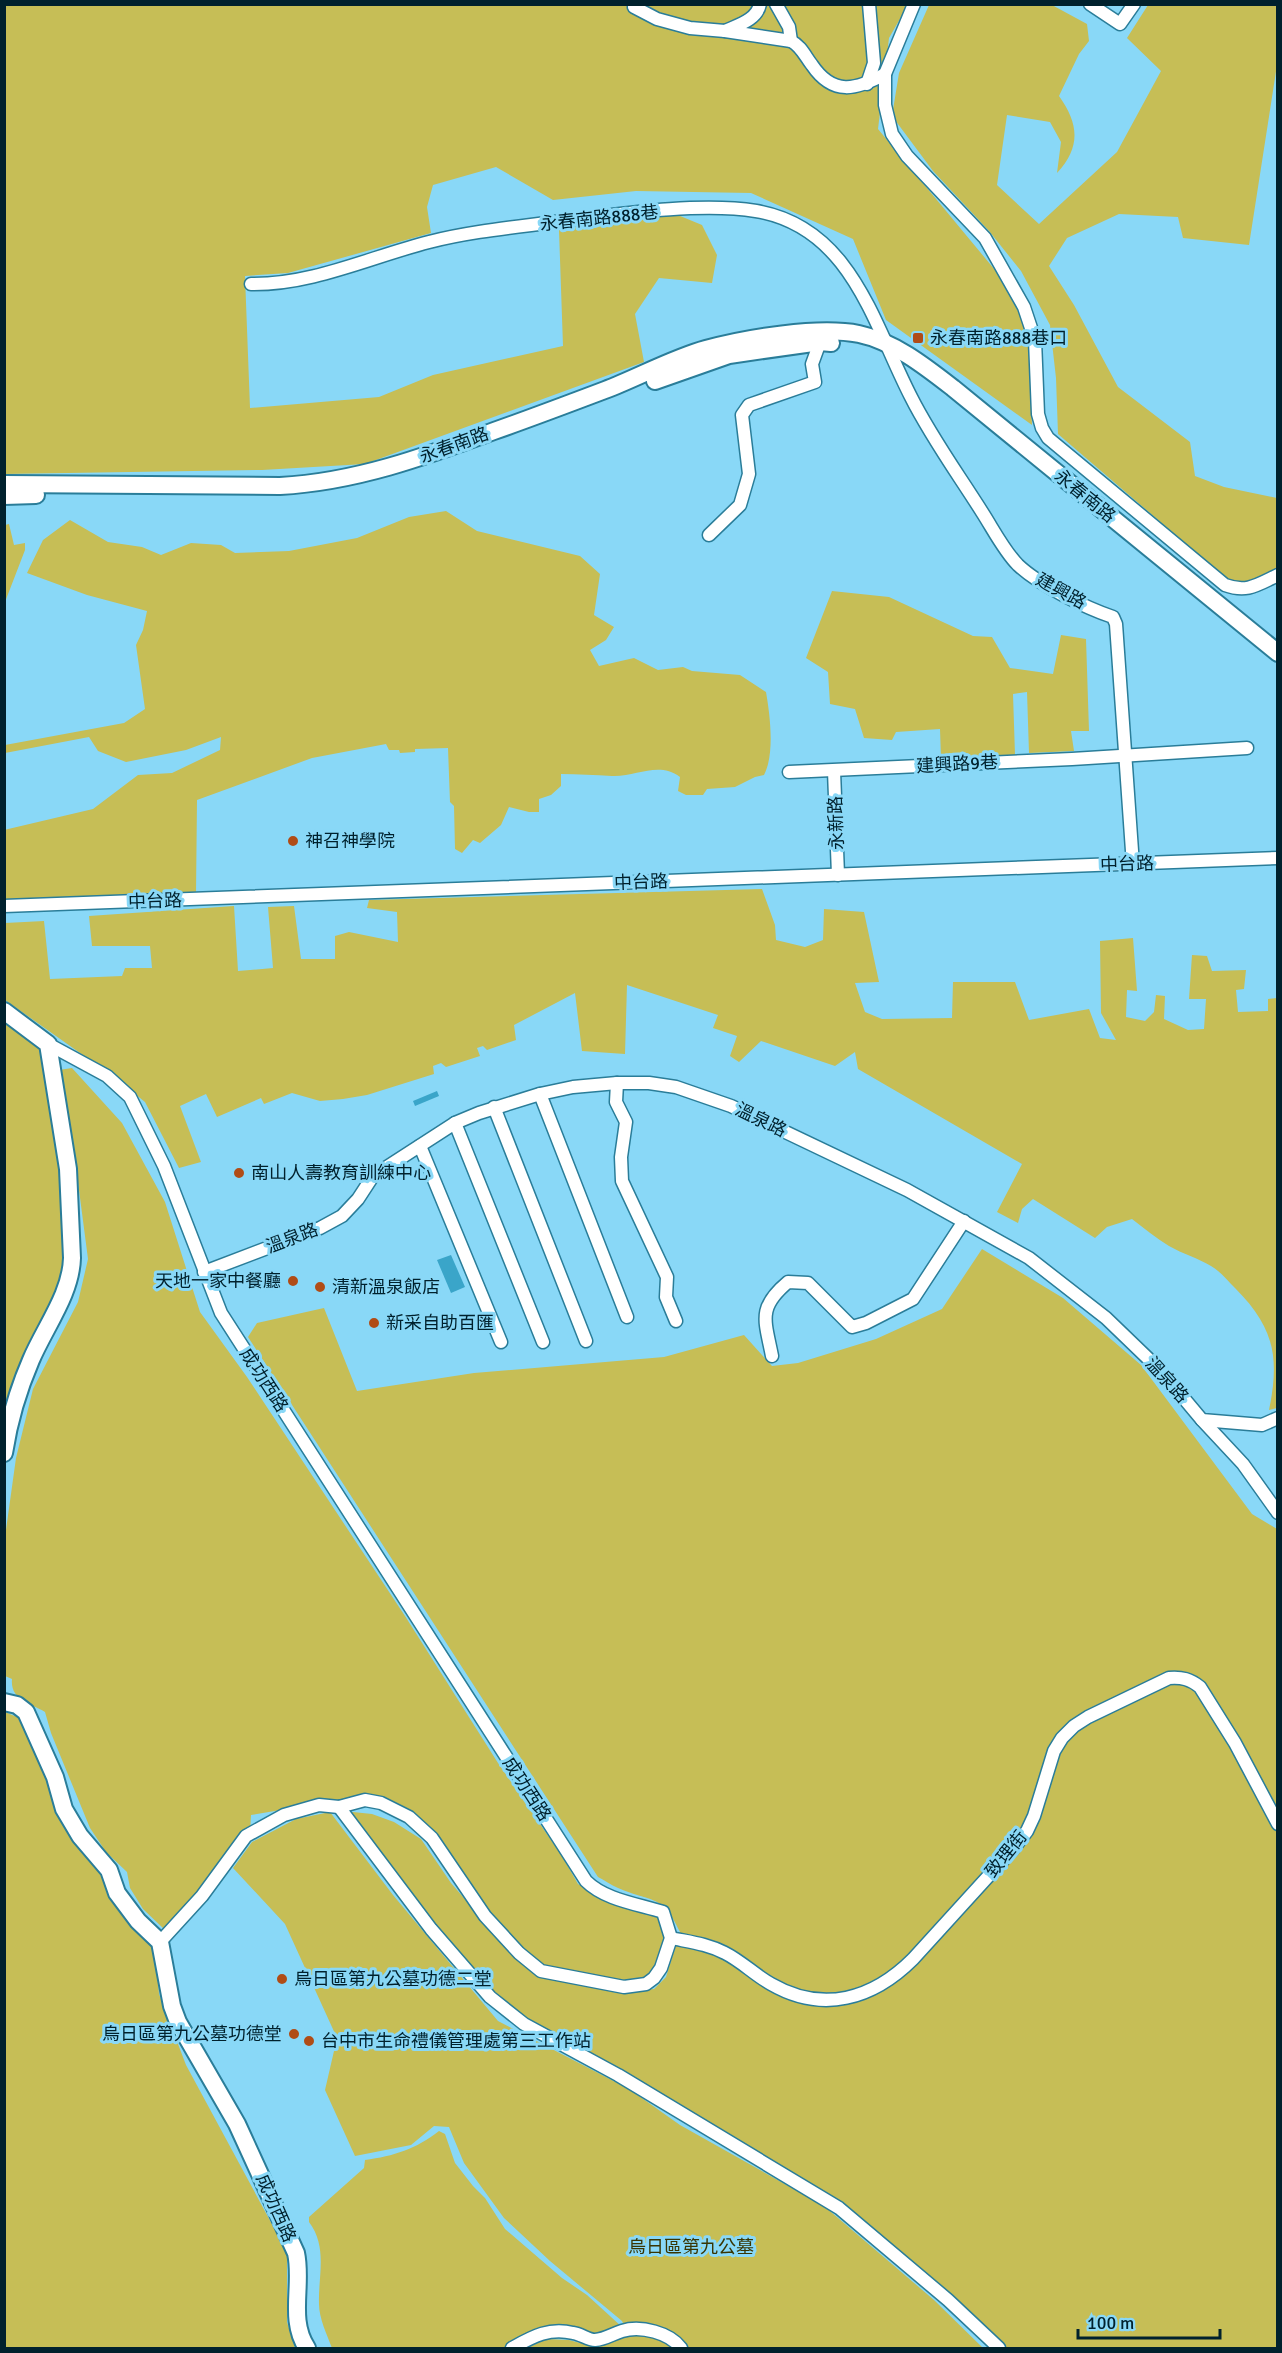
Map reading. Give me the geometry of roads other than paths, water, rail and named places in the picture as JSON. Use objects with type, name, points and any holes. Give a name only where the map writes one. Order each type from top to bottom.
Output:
[{"type":"street","points":[[725,31],[749,19],[759,10],[760,4]]},
{"type":"street","points":[[776,4],[789,27],[790,41]]},
{"type":"street","points":[[867,84],[874,63],[869,4]]},
{"type":"street","points":[[914,4],[885,74],[885,105],[892,134],[907,156],[985,238],[1024,307],[1035,339],[1038,414],[1041,428],[1048,438],[1225,585],[1247,589],[1278,575]]},
{"type":"street","points":[[1090,4],[1120,24],[1134,4]]},
{"type":"street","points":[[634,7],[657,19],[690,28],[790,41],[798,45],[828,84],[846,88],[867,84],[885,74]]},
{"type":"street","name":"永春南路888巷","points":[[251,284],[274,285],[334,271],[430,242],[490,231],[606,216],[692,209],[754,211],[779,216],[797,224],[823,241],[844,264],[888,346]]},
{"type":"street","name":"永春南路","points":[[387,474],[705,349],[802,332],[859,334],[920,363],[953,387],[1278,653]]},
{"type":"street","points":[[709,535],[740,505],[749,474],[742,415],[749,405],[815,382],[812,364],[820,342]]},
{"type":"street","name":"永春南路","points":[[4,495],[304,489],[387,474],[729,355],[820,342],[888,346]]},
{"type":"street","name":"建興路","points":[[888,346],[910,397],[932,435],[1017,564],[1045,584],[1113,617],[1116,624],[1133,864]]},
{"type":"street","name":"永春南路","points":[[4,484],[304,489]]},
{"type":"street","name":"建興路9巷","points":[[789,772],[1246,748]]},
{"type":"street","name":"永新路","points":[[834,771],[838,875]]},
{"type":"street","name":"中台路","points":[[4,906],[1278,858]]},
{"type":"street","name":"成功西路","points":[[4,1011],[48,1044],[107,1076],[130,1097],[164,1166],[221,1314],[586,1881],[594,1889],[609,1896],[663,1912],[672,1938]]},
{"type":"street","points":[[4,1453],[13,1408],[30,1362],[65,1292],[72,1269],[68,1169],[48,1044]]},
{"type":"street","points":[[617,1083],[616,1102],[626,1122],[621,1157],[622,1181],[667,1277],[666,1298],[676,1321]]},
{"type":"street","name":"溫泉路","points":[[204,1272],[320,1228],[342,1216],[358,1199],[373,1176],[455,1123],[494,1107],[540,1094],[617,1083],[649,1083],[676,1087],[731,1106],[907,1190],[1029,1258],[1106,1318],[1161,1371],[1202,1420],[1262,1425],[1278,1418]]},
{"type":"street","points":[[540,1094],[627,1317]]},
{"type":"street","points":[[494,1107],[586,1341]]},
{"type":"street","points":[[455,1123],[543,1342]]},
{"type":"street","points":[[420,1146],[501,1342]]},
{"type":"street","points":[[772,1356],[766,1329],[766,1306],[788,1282],[808,1283],[852,1327],[866,1323],[913,1299],[964,1221]]},
{"type":"street","points":[[1202,1420],[1243,1464],[1278,1513]]},
{"type":"street","name":"致理街","points":[[672,1938],[706,1945],[727,1953],[769,1983],[785,1992],[806,1998],[827,2000],[846,1998],[864,1994],[882,1985],[914,1959],[1027,1831],[1034,1816],[1054,1750],[1062,1738],[1088,1716],[1169,1678],[1180,1677],[1191,1680],[1200,1687],[1235,1743],[1278,1824]]},
{"type":"street","points":[[4,1702],[18,1705],[26,1712],[55,1777],[64,1809],[80,1836],[109,1870],[117,1893],[138,1921],[160,1942],[202,1896],[246,1836],[284,1815],[319,1804],[339,1807],[365,1800],[381,1803],[409,1817],[432,1838],[485,1916],[519,1953],[541,1971],[624,1987],[646,1984],[662,1968],[672,1938]]},
{"type":"street","points":[[339,1807],[431,1929],[490,1997],[524,2024],[618,2075],[839,2208],[948,2300],[999,2349]]},
{"type":"street","name":"成功西路","points":[[160,1942],[172,2006],[178,2022],[237,2124],[296,2253],[299,2266],[298,2329],[307,2349]]},
{"type":"street","points":[[512,2349],[545,2331],[574,2333],[592,2340],[607,2338],[624,2330],[667,2334],[681,2349]]},
{"type":"water","points":[[437,1091],[439,1096],[415,1106],[413,1101]]},
{"type":"water","points":[[451,1255],[465,1287],[451,1293],[437,1260]]},
{"type":"place","name":"永春南路888巷口","points":[[918,338]]},
{"type":"place","name":"神召神學院","points":[[293,841]]},
{"type":"place","name":"南山人壽教育訓練中心","points":[[239,1173]]},
{"type":"place","name":"天地一家中餐廳","points":[[293,1281]]},
{"type":"place","name":"清新溫泉飯店","points":[[320,1287]]},
{"type":"place","name":"新采自助百匯","points":[[374,1323]]},
{"type":"place","name":"烏日區第九公墓功德二堂","points":[[282,1979]]},
{"type":"place","name":"烏日區第九公墓功德堂","points":[[294,2034]]},
{"type":"place","name":"台中市生命禮儀管理處第三工作站","points":[[309,2041]]},
{"type":"park label","name":"烏日區第九公墓","points":[[691,2247]]}]
